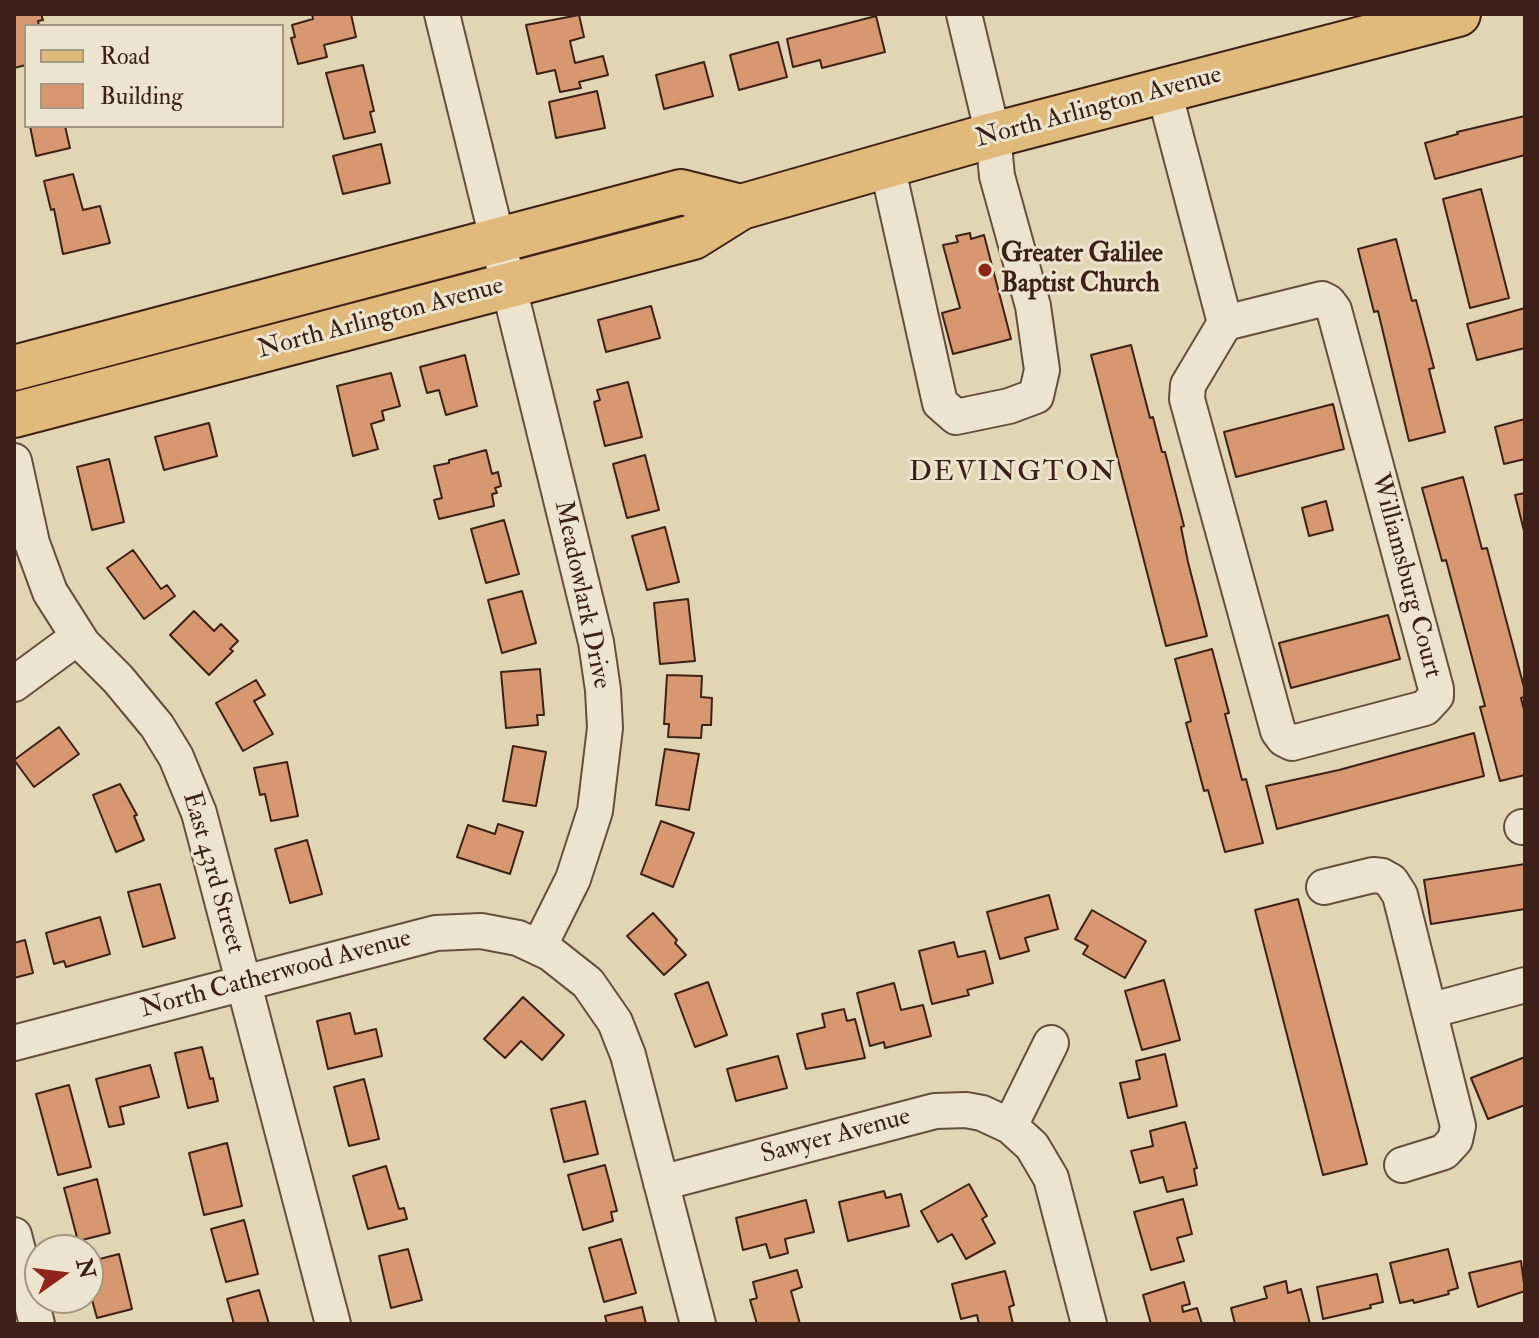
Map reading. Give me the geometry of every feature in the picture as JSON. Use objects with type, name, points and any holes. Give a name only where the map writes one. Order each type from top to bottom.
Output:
[{"type":"main road","name":"North Arlington Avenue","points":[[14,415],[693,237],[741,207],[993,135],[1458,14]]},
{"type":"main road","name":"North Arlington Avenue","points":[[14,368],[681,192],[741,207]]},
{"type":"street","name":"Meadowlark Drive","points":[[442,14],[596,642],[603,690],[605,728],[595,811],[573,879],[539,947]]},
{"type":"street","points":[[887,165],[940,403],[956,417],[1009,406],[1036,396],[1042,370],[1033,306],[997,176],[993,135],[964,14]]},
{"type":"street","points":[[1164,91],[1225,323]]},
{"type":"street","name":"Williamsburg Court","points":[[1316,300],[1328,302],[1334,310],[1436,689],[1436,696],[1430,705],[1292,743],[1278,731],[1187,399],[1191,379],[1225,323],[1316,300]]},
{"type":"street","name":"East 43rd Street","points":[[14,461],[32,543],[45,583],[60,611],[92,655],[142,706],[176,757],[199,813],[333,1324]]},
{"type":"street","points":[[14,684],[78,637]]},
{"type":"street","points":[[1324,887],[1373,875],[1391,881],[1400,895],[1458,1126],[1451,1147],[1444,1152],[1402,1165]]},
{"type":"street","name":"North Catherwood Avenue","points":[[14,1043],[447,931],[493,933],[518,938],[539,947]]},
{"type":"street","points":[[539,947],[588,983],[615,1022],[628,1055],[698,1324]]},
{"type":"street","points":[[1429,1011],[1525,985]]},
{"type":"street","points":[[1051,1043],[1010,1126],[1032,1146],[1051,1178],[1089,1324]]},
{"type":"street","name":"Sawyer Avenue","points":[[661,1183],[935,1111],[974,1111],[1010,1126]]},
{"type":"street","points":[[14,1235],[37,1324]]},
{"type":"building","points":[[14,14],[41,14],[43,20],[38,21],[39,24],[24,24],[24,66],[14,68]]},
{"type":"building","points":[[312,14],[351,14],[356,37],[324,45],[327,57],[298,64],[291,38],[295,37],[292,25],[313,19]]},
{"type":"building","points":[[579,15],[584,37],[570,41],[575,63],[603,56],[608,75],[579,82],[581,88],[560,92],[555,70],[537,74],[526,25]]},
{"type":"building","points":[[876,16],[885,52],[822,68],[820,60],[793,67],[787,39]]},
{"type":"building","points":[[778,42],[787,77],[739,90],[730,55]]},
{"type":"building","points":[[704,62],[713,96],[664,109],[656,75]]},
{"type":"building","points":[[363,65],[374,111],[370,112],[375,132],[344,139],[326,73]]},
{"type":"building","points":[[597,91],[605,128],[556,138],[549,102]]},
{"type":"building","points":[[1525,116],[1525,155],[1435,179],[1425,143]]},
{"type":"building","points":[[30,128],[65,128],[70,148],[36,156]]},
{"type":"building","points":[[381,144],[390,183],[343,194],[333,156]]},
{"type":"building","points":[[73,174],[83,210],[100,206],[110,243],[63,254],[54,209],[51,210],[44,181]]},
{"type":"building","points":[[1481,189],[1509,298],[1470,308],[1443,199]]},
{"type":"building","points":[[970,233],[971,239],[984,235],[1011,339],[953,354],[942,313],[960,308],[943,245],[958,242],[956,236]]},
{"type":"building","points":[[1396,239],[1434,368],[1429,369],[1445,432],[1409,441],[1378,311],[1374,312],[1358,249]]},
{"type":"building","points":[[651,306],[660,338],[606,352],[598,320]]},
{"type":"building","points":[[1525,308],[1525,348],[1477,360],[1467,324]]},
{"type":"building","points":[[1131,345],[1150,418],[1153,417],[1162,452],[1165,452],[1207,636],[1166,646],[1091,355]]},
{"type":"building","points":[[465,355],[477,406],[446,415],[439,390],[427,393],[420,367]]},
{"type":"building","points":[[391,373],[400,406],[382,411],[384,420],[371,424],[378,449],[353,456],[337,386]]},
{"type":"building","points":[[628,382],[642,437],[605,446],[594,402],[600,400],[597,390]]},
{"type":"building","points":[[1333,404],[1344,449],[1236,477],[1224,432]]},
{"type":"building","points":[[1525,419],[1525,459],[1504,464],[1495,427]]},
{"type":"building","points":[[209,423],[217,456],[164,470],[155,437]]},
{"type":"building","points":[[486,450],[492,474],[498,472],[501,486],[495,488],[497,493],[492,494],[494,506],[439,519],[434,500],[442,498],[434,466]]},
{"type":"building","points":[[645,455],[659,510],[627,518],[613,464]]},
{"type":"building","points":[[109,459],[124,522],[92,530],[77,467]]},
{"type":"building","points":[[1463,477],[1482,549],[1487,548],[1525,691],[1525,697],[1521,698],[1525,714],[1525,775],[1500,781],[1480,707],[1485,706],[1446,560],[1442,561],[1422,488]]},
{"type":"building","points":[[1525,493],[1525,535],[1515,495]]},
{"type":"building","points":[[1326,501],[1333,530],[1309,536],[1302,508]]},
{"type":"building","points":[[504,520],[519,574],[486,583],[471,529]]},
{"type":"building","points":[[665,527],[679,582],[647,590],[632,536]]},
{"type":"building","points":[[133,550],[161,589],[167,585],[175,596],[144,619],[107,568]]},
{"type":"building","points":[[522,591],[536,643],[502,653],[488,600]]},
{"type":"building","points":[[688,599],[695,661],[660,664],[654,603]]},
{"type":"building","points":[[194,611],[214,631],[221,624],[238,641],[230,649],[233,651],[209,675],[170,635]]},
{"type":"building","points":[[1388,615],[1400,659],[1291,688],[1279,643]]},
{"type":"building","points":[[1212,649],[1242,780],[1246,779],[1263,843],[1225,852],[1208,790],[1204,791],[1186,723],[1191,721],[1175,659]]},
{"type":"building","points":[[540,669],[544,715],[537,715],[538,725],[506,728],[501,672]]},
{"type":"building","points":[[667,675],[702,676],[701,697],[712,698],[711,725],[702,725],[701,738],[668,737],[669,724],[664,724]]},
{"type":"building","points":[[256,680],[265,695],[254,701],[273,734],[243,751],[216,703]]},
{"type":"building","points":[[59,727],[79,754],[34,787],[14,760]]},
{"type":"building","points":[[1474,733],[1484,776],[1277,829],[1266,786],[1339,770]]},
{"type":"building","points":[[513,746],[546,752],[536,806],[503,801]]},
{"type":"building","points":[[665,749],[699,754],[689,810],[656,805]]},
{"type":"building","points":[[287,762],[298,816],[271,821],[265,794],[260,795],[254,768]]},
{"type":"building","points":[[120,784],[137,815],[134,816],[144,840],[116,852],[93,795]]},
{"type":"building","points":[[661,821],[694,833],[673,887],[641,874]]},
{"type":"building","points":[[498,824],[523,832],[510,874],[457,857],[468,825],[495,834]]},
{"type":"building","points":[[307,840],[322,894],[290,903],[275,849]]},
{"type":"building","points":[[1525,864],[1525,909],[1431,924],[1424,880]]},
{"type":"building","points":[[160,884],[175,938],[143,947],[128,892]]},
{"type":"building","points":[[1049,895],[1058,929],[1025,938],[1029,951],[1000,959],[987,912]]},
{"type":"building","points":[[1298,899],[1367,1164],[1323,1175],[1255,910]]},
{"type":"building","points":[[1092,910],[1146,941],[1125,978],[1083,954],[1088,946],[1075,939]]},
{"type":"building","points":[[653,913],[686,955],[664,975],[627,936]]},
{"type":"building","points":[[100,917],[110,954],[66,967],[64,961],[54,964],[46,933]]},
{"type":"building","points":[[25,940],[33,973],[14,978],[14,943]]},
{"type":"building","points":[[954,942],[958,957],[985,951],[993,983],[967,990],[969,995],[932,1004],[919,951]]},
{"type":"building","points":[[1164,980],[1180,1040],[1142,1050],[1125,991]]},
{"type":"building","points":[[708,982],[727,1035],[695,1047],[675,994]]},
{"type":"building","points":[[894,983],[901,1010],[923,1005],[931,1036],[885,1048],[884,1042],[870,1046],[857,993]]},
{"type":"building","points":[[523,997],[564,1035],[542,1060],[521,1041],[505,1058],[484,1039]]},
{"type":"building","points":[[844,1009],[847,1021],[855,1019],[865,1058],[806,1069],[797,1034],[825,1027],[822,1014]]},
{"type":"building","points":[[350,1013],[355,1034],[376,1029],[382,1056],[328,1069],[317,1021]]},
{"type":"building","points":[[202,1047],[218,1101],[188,1108],[175,1053]]},
{"type":"building","points":[[1165,1054],[1177,1106],[1128,1118],[1120,1083],[1140,1079],[1136,1061]]},
{"type":"building","points":[[778,1056],[787,1088],[736,1101],[727,1069]]},
{"type":"building","points":[[1525,1057],[1525,1105],[1488,1119],[1471,1078]]},
{"type":"building","points":[[150,1065],[159,1097],[120,1107],[124,1124],[109,1127],[96,1079]]},
{"type":"building","points":[[364,1079],[379,1139],[349,1146],[334,1087]]},
{"type":"building","points":[[69,1085],[91,1167],[58,1175],[36,1094]]},
{"type":"building","points":[[585,1101],[598,1154],[564,1162],[551,1109]]},
{"type":"building","points":[[1185,1122],[1197,1168],[1194,1169],[1197,1185],[1167,1192],[1163,1177],[1140,1183],[1131,1151],[1153,1146],[1150,1131]]},
{"type":"building","points":[[227,1143],[242,1206],[204,1215],[189,1153]]},
{"type":"building","points":[[605,1165],[617,1211],[611,1212],[613,1221],[583,1230],[568,1175]]},
{"type":"building","points":[[386,1166],[399,1209],[404,1208],[407,1219],[368,1229],[353,1176]]},
{"type":"building","points":[[97,1179],[110,1233],[76,1234],[64,1188]]},
{"type":"building","points":[[969,1184],[987,1216],[982,1219],[995,1243],[966,1259],[952,1234],[938,1242],[921,1211]]},
{"type":"building","points":[[884,1191],[886,1198],[901,1194],[909,1226],[848,1241],[839,1202]]},
{"type":"building","points":[[1183,1199],[1192,1234],[1177,1238],[1184,1261],[1151,1270],[1134,1212]]},
{"type":"building","points":[[806,1200],[814,1232],[785,1239],[788,1253],[770,1258],[766,1244],[743,1250],[736,1218]]},
{"type":"building","points":[[244,1220],[258,1274],[226,1282],[211,1229]]},
{"type":"building","points":[[621,1239],[636,1293],[604,1302],[589,1248]]},
{"type":"building","points":[[408,1249],[422,1300],[391,1308],[379,1256]]},
{"type":"building","points":[[1448,1249],[1458,1288],[1448,1291],[1449,1294],[1414,1303],[1413,1300],[1400,1303],[1390,1263]]},
{"type":"building","points":[[119,1254],[132,1309],[97,1318],[96,1314],[104,1314],[104,1258]]},
{"type":"building","points":[[1521,1261],[1525,1291],[1478,1307],[1469,1273]]},
{"type":"building","points":[[797,1270],[802,1287],[791,1291],[800,1324],[757,1324],[750,1300],[757,1298],[753,1282]]},
{"type":"building","points":[[1005,1271],[1014,1305],[1009,1307],[1013,1324],[979,1324],[977,1315],[961,1319],[952,1284]]},
{"type":"building","points":[[1377,1274],[1383,1302],[1370,1305],[1371,1308],[1323,1319],[1317,1287]]},
{"type":"building","points":[[1286,1281],[1288,1293],[1301,1289],[1310,1324],[1235,1324],[1231,1308],[1267,1298],[1264,1287]]},
{"type":"building","points":[[1184,1282],[1190,1304],[1182,1306],[1183,1312],[1197,1308],[1202,1324],[1151,1324],[1143,1295]]},
{"type":"building","points":[[259,1290],[269,1324],[234,1324],[227,1299]]},
{"type":"building","points":[[642,1307],[646,1324],[607,1324],[605,1316]]},
{"type":"place","name":"Greater Galilee Baptist Church","points":[[985,270]]},
{"type":"district","name":"DEVINGTON","points":[[1013,474]]}]
